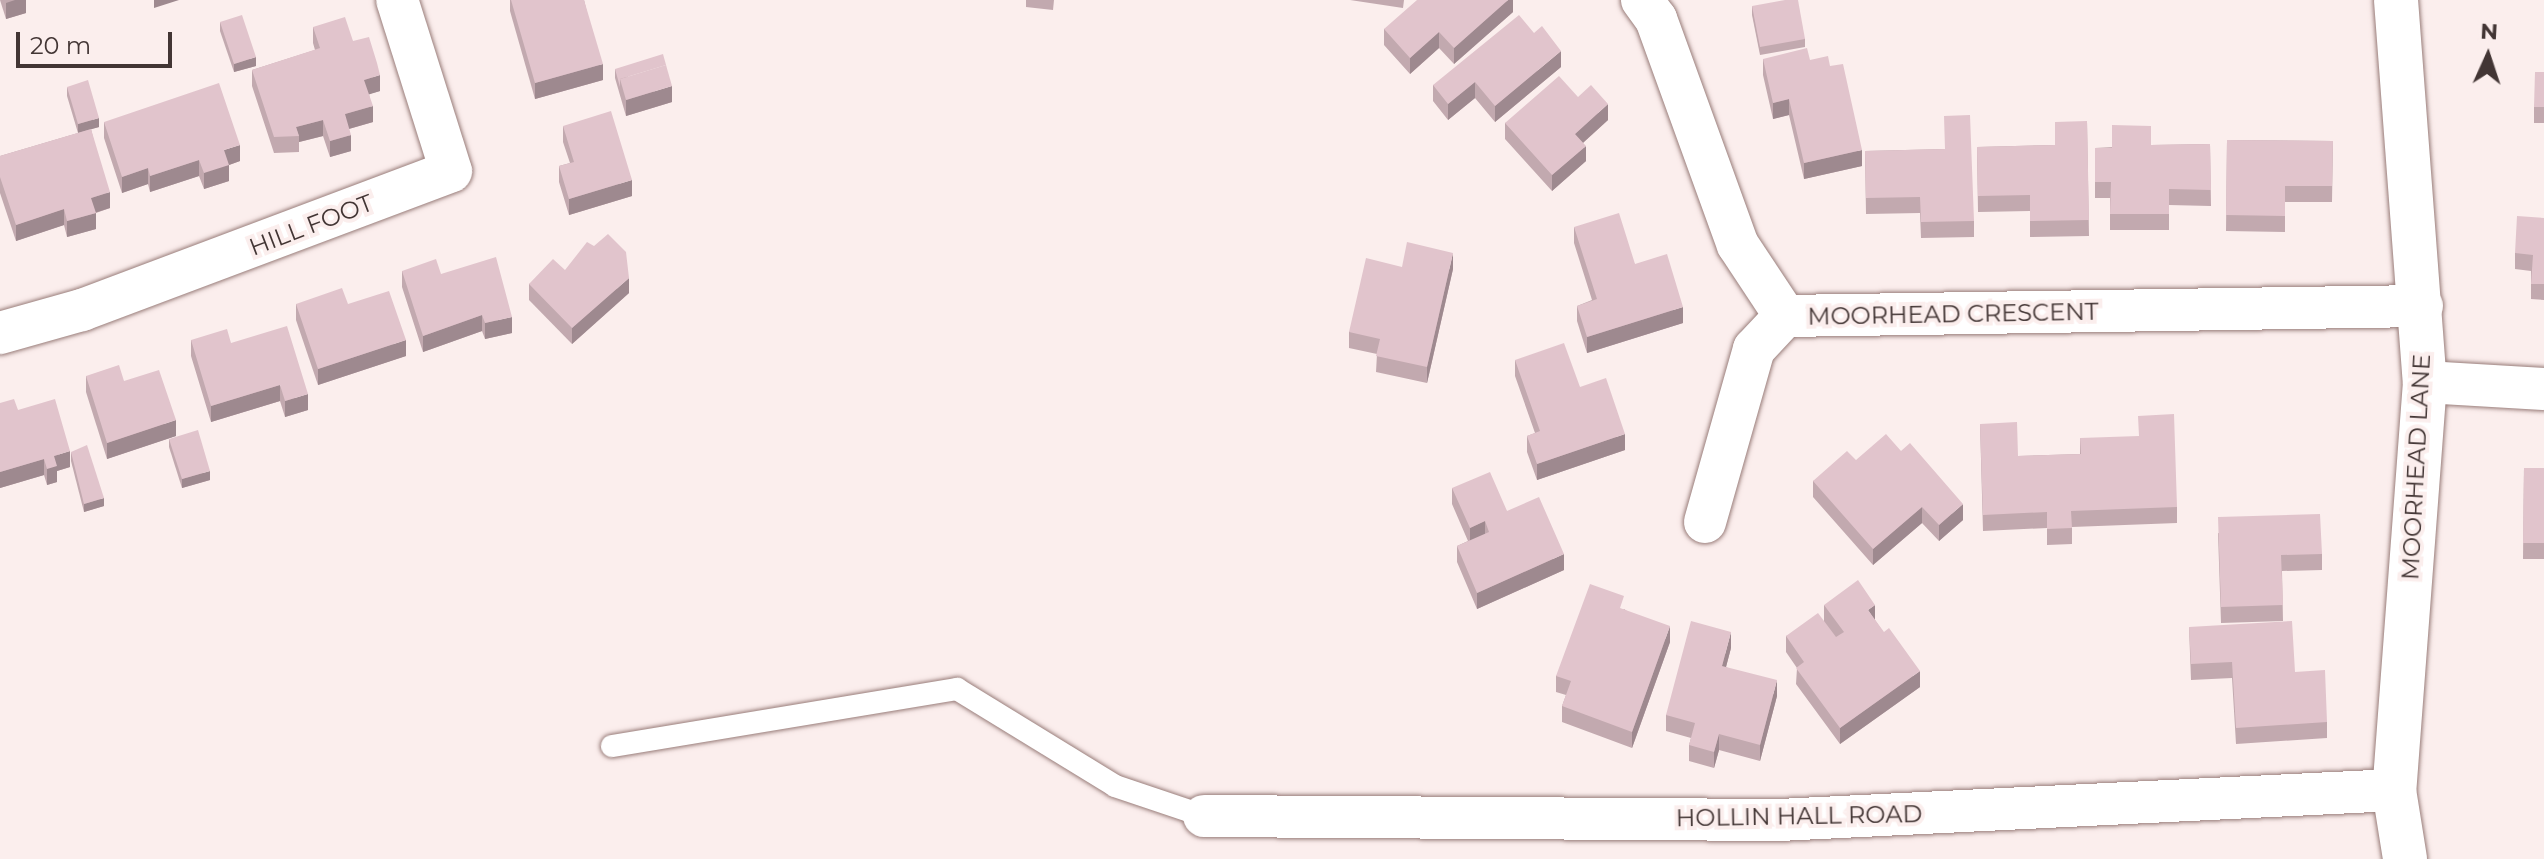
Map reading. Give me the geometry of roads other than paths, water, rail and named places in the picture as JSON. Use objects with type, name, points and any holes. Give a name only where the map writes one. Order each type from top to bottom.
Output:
[{"type":"street","name":"HILL FOOT","points":[[0,333],[82,310],[451,171],[397,0]]},
{"type":"street","name":"MOORHEAD CRESCENT","points":[[1642,0],[1656,19],[1738,245],[1785,316],[2422,306]]},
{"type":"street","name":"MOORHEAD LANE","points":[[2396,0],[2422,306],[2425,382],[2394,790],[2405,859]]},
{"type":"street","points":[[1705,522],[1754,349],[1785,316]]},
{"type":"street","points":[[2425,382],[2544,389]]},
{"type":"street","name":"HOLLIN HALL ROAD","points":[[1204,816],[1779,820],[2394,790]]},
{"type":"lane","points":[[612,746],[957,689],[1115,786],[1204,816]]}]
